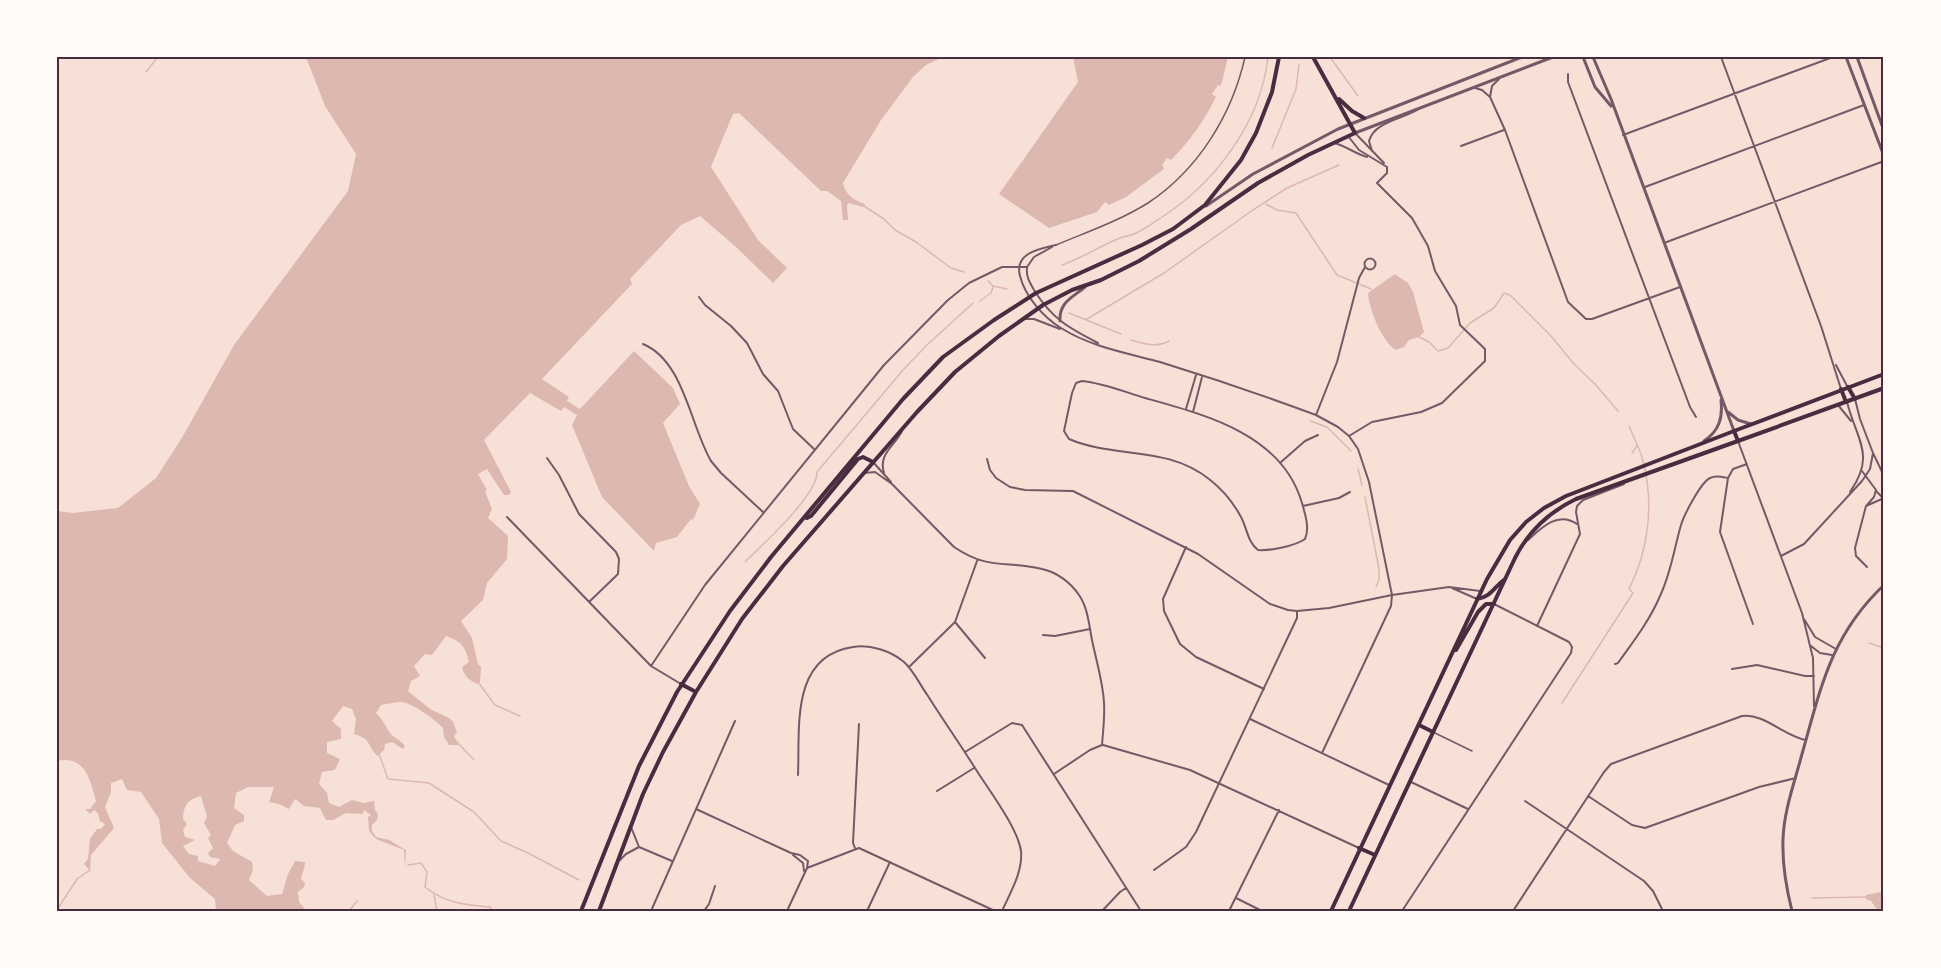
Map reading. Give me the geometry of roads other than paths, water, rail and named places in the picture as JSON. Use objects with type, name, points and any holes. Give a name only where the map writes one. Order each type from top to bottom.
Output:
[{"type":"main road","points":[[581,911],[639,766],[681,684],[730,611],[771,557],[903,399],[944,357],[994,320],[1036,293],[1142,245],[1173,229],[1199,211],[1235,168],[1252,141],[1269,103],[1279,57]]},
{"type":"main road","points":[[599,911],[631,825],[656,767],[696,692],[742,619],[783,566],[906,424],[955,372],[999,336],[1043,305],[1146,257],[1258,183],[1355,133],[1348,125],[1337,96],[1313,57]]},
{"type":"main road","points":[[1337,96],[1352,111],[1364,118]]},
{"type":"main road","points":[[1330,911],[1477,599],[1505,546],[1522,526],[1537,513],[1566,496],[1884,374]]},
{"type":"main road","points":[[1848,387],[1854,399]]},
{"type":"main road","points":[[1349,911],[1519,550],[1530,533],[1553,512],[1576,499],[1884,388]]},
{"type":"main road","points":[[1841,389],[1846,402]]},
{"type":"main road","points":[[1734,431],[1738,441]]},
{"type":"main road","points":[[804,520],[811,516],[858,459],[863,457],[873,462]]},
{"type":"main road","points":[[1477,599],[1489,596],[1498,584],[1506,579]]},
{"type":"main road","points":[[1450,658],[1478,612],[1486,604],[1494,604]]},
{"type":"main road","points":[[681,684],[696,692]]},
{"type":"main road","points":[[1419,725],[1433,732]]},
{"type":"main road","points":[[1359,848],[1375,855]]},
{"type":"street","points":[[1199,211],[1252,174],[1348,125],[1522,57]]},
{"type":"street","points":[[1349,436],[1380,419],[1427,410],[1442,403],[1485,361],[1485,349],[1460,325],[1456,306],[1434,271],[1428,246],[1412,218],[1377,183],[1387,173],[1387,167],[1355,133],[1553,57]]},
{"type":"street","points":[[1583,57],[1595,87],[1615,112]]},
{"type":"street","points":[[1593,57],[1734,431]]},
{"type":"street","points":[[1721,57],[1776,202],[1833,360],[1841,389]]},
{"type":"street","points":[[1623,135],[1833,57]]},
{"type":"street","points":[[1846,57],[1884,156]]},
{"type":"street","points":[[1857,57],[1884,131]]},
{"type":"street","points":[[1568,74],[1568,82],[1690,407],[1696,417]]},
{"type":"street","points":[[1490,97],[1492,86],[1502,76]]},
{"type":"street","points":[[1473,87],[1482,90],[1490,97],[1505,130],[1568,302],[1586,320],[1680,287]]},
{"type":"street","points":[[1643,188],[1873,102]]},
{"type":"street","points":[[1372,151],[1368,141],[1376,130],[1428,104]]},
{"type":"street","points":[[1348,125],[1348,136],[1359,150],[1373,160]]},
{"type":"street","points":[[1461,146],[1505,130]]},
{"type":"street","points":[[1332,143],[1340,144],[1352,152],[1387,167]]},
{"type":"street","points":[[1664,243],[1884,161]]},
{"type":"street","points":[[1056,245],[1028,253],[1019,266],[1021,279],[1038,308],[1055,325],[1071,334]]},
{"type":"street","points":[[1056,245],[1034,257],[1027,267],[1027,275],[1043,305],[1060,321],[1075,332],[1103,346]]},
{"type":"street","points":[[651,666],[691,605],[763,512],[884,365],[948,300],[969,283],[990,271],[1006,266],[1027,267]]},
{"type":"street","points":[[1316,415],[1337,362],[1359,278],[1365,267]]},
{"type":"street","points":[[1060,321],[1064,302],[1087,285]]},
{"type":"street","points":[[699,297],[747,344],[764,374],[778,391],[786,406],[793,429],[814,449]]},
{"type":"street","points":[[1023,319],[1034,319],[1103,346],[1316,415],[1328,420],[1349,436],[1358,449],[1364,465],[1392,595],[1391,606],[1322,753]]},
{"type":"street","points":[[643,344],[661,355],[672,369],[711,461],[763,512]]},
{"type":"street","points":[[1833,360],[1848,387]]},
{"type":"street","points":[[1186,410],[1196,375]]},
{"type":"street","points":[[1193,412],[1203,377]]},
{"type":"street","points":[[1082,381],[1186,410],[1249,436],[1281,462],[1293,479],[1303,506],[1308,531],[1304,540],[1258,550],[1252,545],[1240,515],[1227,495],[1195,469],[1169,458],[1128,453],[1073,441],[1067,438],[1064,432],[1073,389],[1082,381]]},
{"type":"street","points":[[1695,447],[1710,437],[1718,426],[1722,408],[1719,390]]},
{"type":"street","points":[[1854,399],[1866,436],[1884,476]]},
{"type":"street","points":[[1845,499],[1862,471],[1864,459],[1846,402]]},
{"type":"street","points":[[1838,405],[1853,424]]},
{"type":"street","points":[[1725,408],[1738,420],[1751,424]]},
{"type":"street","points":[[884,473],[881,464],[883,457],[898,439],[906,424]]},
{"type":"street","points":[[1281,462],[1305,441],[1318,435]]},
{"type":"street","points":[[1858,439],[1866,436]]},
{"type":"street","points":[[1738,441],[1802,613],[1814,676],[1814,706]]},
{"type":"street","points":[[1781,556],[1804,544],[1865,477],[1873,460],[1872,450]]},
{"type":"street","points":[[547,458],[559,475],[579,514],[616,552],[619,559],[618,574],[589,602]]},
{"type":"street","points":[[987,459],[990,470],[996,478],[1010,487],[1025,490],[1073,491],[1186,547],[1213,563],[1270,604],[1287,610],[1329,608],[1392,595],[1449,587],[1481,591]]},
{"type":"street","points":[[1864,459],[1873,460]]},
{"type":"street","points":[[873,462],[954,547],[978,561],[1042,569],[1060,577],[1080,596],[1086,611],[1104,702],[1102,745]]},
{"type":"street","points":[[1747,464],[1731,470],[1720,532],[1753,624]]},
{"type":"street","points":[[1862,471],[1884,499],[1866,507]]},
{"type":"street","points":[[864,473],[875,472],[892,484]]},
{"type":"street","points":[[1615,664],[1618,663],[1652,613],[1660,597],[1673,562],[1682,523],[1702,485],[1710,478],[1728,478]]},
{"type":"street","points":[[1537,626],[1577,542],[1580,529],[1576,512],[1580,502],[1632,479]]},
{"type":"street","points":[[1867,567],[1858,559],[1855,551],[1866,507],[1874,497],[1876,490]]},
{"type":"street","points":[[1303,506],[1339,498],[1350,492]]},
{"type":"street","points":[[507,517],[651,666],[681,684]]},
{"type":"street","points":[[1519,550],[1552,521],[1570,520],[1580,529]]},
{"type":"street","points":[[1186,547],[1163,599],[1164,611],[1180,644],[1196,657],[1264,689]]},
{"type":"street","points":[[909,667],[955,622],[978,561]]},
{"type":"street","points":[[1792,911],[1784,868],[1783,838],[1814,706],[1836,649],[1853,620],[1884,585]]},
{"type":"street","points":[[1449,587],[1477,599]]},
{"type":"street","points":[[1402,911],[1571,653],[1572,647],[1569,642],[1494,604]]},
{"type":"street","points":[[1154,870],[1192,840],[1297,618],[1297,611]]},
{"type":"street","points":[[1802,613],[1815,637],[1836,649]]},
{"type":"street","points":[[955,622],[985,658]]},
{"type":"street","points":[[1043,635],[1054,636],[1090,629]]},
{"type":"street","points":[[798,775],[802,694],[816,667],[837,651],[860,646],[895,656],[909,667],[1010,825],[1020,849],[1017,875],[1002,911]]},
{"type":"street","points":[[1810,646],[1820,654],[1832,656]]},
{"type":"street","points":[[1732,669],[1757,665],[1814,676]]},
{"type":"street","points":[[1513,911],[1606,768],[1614,762],[1742,716],[1758,718],[1791,736],[1806,740]]},
{"type":"street","points":[[1250,719],[1389,785]]},
{"type":"street","points":[[651,911],[735,721]]},
{"type":"street","points":[[965,752],[1012,723],[1018,723],[1023,727],[1141,911]]},
{"type":"street","points":[[855,848],[853,843],[859,724]]},
{"type":"street","points":[[1054,774],[1090,750],[1102,745],[1177,765],[1359,848]]},
{"type":"street","points":[[937,791],[974,768]]},
{"type":"street","points":[[1588,796],[1632,825],[1646,828],[1777,782],[1796,778]]},
{"type":"street","points":[[1410,781],[1468,808]]},
{"type":"street","points":[[1525,801],[1644,881],[1653,891],[1664,911]]},
{"type":"street","points":[[696,808],[791,853],[800,855],[810,865]]},
{"type":"street","points":[[1229,911],[1279,810]]},
{"type":"street","points":[[631,825],[639,847],[672,861]]},
{"type":"street","points":[[616,864],[626,854],[639,847]]},
{"type":"street","points":[[793,911],[788,910],[804,873],[810,865],[855,848],[862,849],[995,911]]},
{"type":"street","points":[[791,853],[803,863],[810,865]]},
{"type":"street","points":[[867,911],[890,862]]},
{"type":"street","points":[[803,863],[804,873]]},
{"type":"street","points":[[704,911],[715,886]]},
{"type":"street","points":[[1102,911],[1126,888]]},
{"type":"street","points":[[1236,898],[1262,911]]},
{"type":"lane","points":[[1056,245],[1108,224],[1147,203],[1182,175],[1217,129],[1235,91],[1245,57]]},
{"type":"lane","points":[[1433,732],[1472,751]]},
{"type":"waterway","points":[[146,72],[158,57]]},
{"type":"waterway","points":[[1062,265],[1141,230],[1162,217],[1200,187],[1217,169],[1245,127],[1264,81],[1268,57]]},
{"type":"waterway","points":[[1330,57],[1358,96]]},
{"type":"waterway","points":[[1272,148],[1296,89],[1299,64]]},
{"type":"waterway","points":[[1087,319],[1164,273],[1287,188],[1339,165]]},
{"type":"waterway","points":[[1266,204],[1277,210],[1296,213],[1337,275],[1371,289]]},
{"type":"waterway","points":[[864,206],[951,268],[964,272]]},
{"type":"waterway","points":[[988,281],[993,286],[1007,289]]},
{"type":"waterway","points":[[980,301],[991,293],[993,287]]},
{"type":"waterway","points":[[1419,337],[1429,342],[1438,351],[1448,348],[1470,323],[1494,308],[1504,293],[1510,295],[1551,336],[1618,411]]},
{"type":"waterway","points":[[745,562],[799,506],[815,482],[817,472],[903,370],[973,303]]},
{"type":"waterway","points":[[1069,313],[1121,334]]},
{"type":"waterway","points":[[1131,340],[1155,345],[1169,341]]},
{"type":"waterway","points":[[1310,421],[1327,427],[1351,451]]},
{"type":"waterway","points":[[1562,703],[1633,593],[1629,589],[1641,558],[1649,510],[1643,461],[1629,426]]},
{"type":"waterway","points":[[1632,453],[1637,446]]},
{"type":"waterway","points":[[1358,469],[1362,485]]},
{"type":"waterway","points":[[1365,497],[1379,569],[1379,580],[1376,587]]},
{"type":"waterway","points":[[1869,643],[1884,648]]},
{"type":"waterway","points":[[478,682],[495,705],[520,716]]},
{"type":"waterway","points":[[456,741],[474,760]]},
{"type":"waterway","points":[[379,754],[388,779],[429,783],[474,812],[501,841],[579,880]]},
{"type":"waterway","points":[[408,865],[421,863],[427,872],[425,887],[440,897],[464,904],[490,907],[493,911]]},
{"type":"waterway","points":[[57,910],[77,879],[90,870]]},
{"type":"waterway","points":[[434,895],[437,911]]},
{"type":"waterway","points":[[1812,898],[1866,897]]},
{"type":"waterway","points":[[349,911],[357,901]]}]
